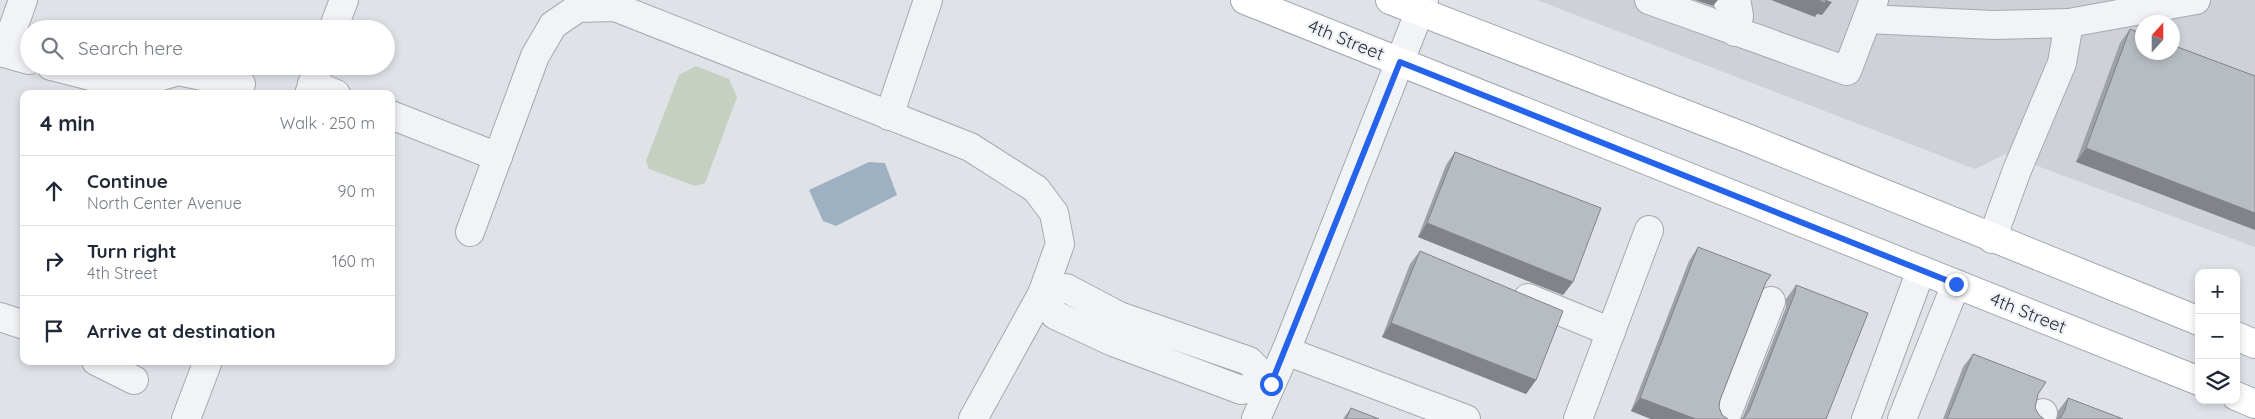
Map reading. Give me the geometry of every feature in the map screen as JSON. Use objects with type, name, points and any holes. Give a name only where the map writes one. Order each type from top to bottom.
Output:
[{"type":"main road","name":"4th Street","points":[[1245,0],[2195,379]]},
{"type":"main road","points":[[1390,0],[1422,7],[1992,239],[2195,319]]},
{"type":"main road","points":[[2240,338],[2255,344]]},
{"type":"main road","points":[[2240,398],[2255,404]]},
{"type":"street","points":[[11,55],[23,0]]},
{"type":"street","points":[[336,20],[344,0]]},
{"type":"street","points":[[889,116],[928,0]]},
{"type":"street","points":[[1727,0],[1737,4],[1739,16],[1735,32]]},
{"type":"street","points":[[1657,1],[1735,32],[1847,71],[1871,10],[2016,26],[2069,22],[2196,0]]},
{"type":"street","points":[[470,232],[535,56],[553,25],[578,8],[615,7],[970,148],[1036,189],[1054,213],[1060,244],[1042,294],[973,419]]},
{"type":"street","points":[[1256,419],[1286,351],[1422,7]]},
{"type":"street","points":[[1992,239],[2017,170],[2062,64],[2069,22]]},
{"type":"street","points":[[86,75],[144,88],[170,75]]},
{"type":"street","points":[[197,75],[240,84]]},
{"type":"street","points":[[395,117],[498,157]]},
{"type":"street","points":[[1578,419],[1649,230]]},
{"type":"street","points":[[1866,419],[1921,270]]},
{"type":"street","points":[[1902,419],[1956,284]]},
{"type":"street","points":[[1502,287],[1611,332]]},
{"type":"street","points":[[1042,294],[1066,288],[1119,316],[1249,361],[1271,384]]},
{"type":"street","points":[[1042,294],[1054,315],[1126,348],[1241,390],[1271,384]]},
{"type":"street","points":[[1725,419],[1771,301]]},
{"type":"street","points":[[0,317],[20,324]]},
{"type":"street","points":[[1126,348],[1135,321]]},
{"type":"street","points":[[1286,351],[1450,416]]},
{"type":"street","points":[[104,365],[134,380]]},
{"type":"street","points":[[186,419],[206,365]]},
{"type":"shaded area","points":[[1537,0],[2255,0],[2255,247],[2005,154],[1975,169]]},
{"type":"green space","points":[[696,66],[729,79],[737,97],[705,183],[695,186],[649,169],[646,161],[679,75]]},
{"type":"water","points":[[869,162],[885,163],[897,195],[836,226],[823,221],[809,190]]},
{"type":"building","points":[[2130,29],[2135,31],[2135,60],[2180,60],[2180,48],[2255,76],[2255,213],[2086,148]]},
{"type":"building","points":[[1455,152],[1601,208],[1573,282],[1427,223]]},
{"type":"building","points":[[1698,247],[1771,275],[1766,282],[1720,400],[1719,407],[1722,415],[1728,419],[1696,419],[1640,398]]},
{"type":"building","points":[[1420,251],[1563,311],[1536,380],[1391,323]]},
{"type":"building","points":[[1796,285],[1868,313],[1826,419],[1741,419],[1749,411],[1795,293]]},
{"type":"building","points":[[1973,354],[2046,382],[2038,394],[2035,408],[2044,419],[1947,419]]},
{"type":"building","points":[[2068,398],[2123,419],[2057,419],[2061,417],[2065,410]]},
{"type":"building","points":[[1351,408],[1379,419],[1346,419]]},
{"type":"route","points":[[1271,384],[1286,351],[1380,108],[1400,62],[1956,284]]}]
